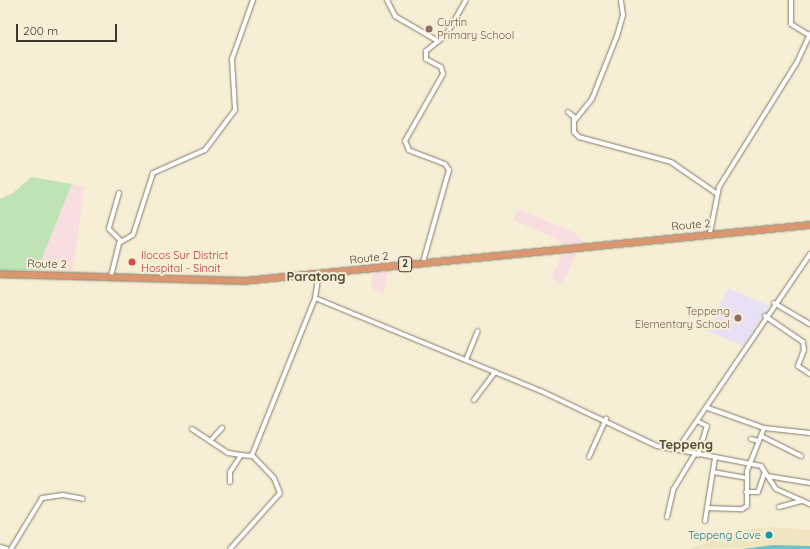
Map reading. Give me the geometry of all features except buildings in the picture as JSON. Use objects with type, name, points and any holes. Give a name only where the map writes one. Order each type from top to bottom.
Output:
[{"type":"highway","name":"Route 2","points":[[0,274],[111,276],[226,282],[710,233],[810,225]]},
{"type":"street","points":[[120,240],[133,235],[153,173],[205,150],[234,113],[232,59],[253,0]]},
{"type":"street","points":[[387,0],[395,16],[438,41]]},
{"type":"street","points":[[423,262],[449,170],[445,164],[409,150],[405,141],[442,76],[441,67],[425,56],[430,46],[438,41],[455,23],[466,0]]},
{"type":"street","points":[[621,0],[623,15],[617,36],[592,99],[575,120],[574,132],[581,138],[671,162],[716,193]]},
{"type":"street","points":[[710,233],[716,193],[810,35],[791,24],[791,0]]},
{"type":"street","points":[[568,112],[575,120]]},
{"type":"street","points":[[119,193],[108,229],[120,240]]},
{"type":"street","points":[[111,276],[120,240]]},
{"type":"street","points":[[679,450],[708,408],[765,316],[810,254]]},
{"type":"street","points":[[251,456],[315,298],[319,273]]},
{"type":"street","points":[[315,298],[495,372],[606,420],[658,446],[761,466],[776,490],[810,504]]},
{"type":"street","points":[[774,303],[810,324]]},
{"type":"street","points":[[765,316],[803,342],[804,350],[798,366],[810,374]]},
{"type":"street","points":[[466,360],[478,331]]},
{"type":"street","points":[[474,400],[495,372]]},
{"type":"street","points":[[708,408],[764,428],[810,433]]},
{"type":"street","points":[[589,457],[606,420]]},
{"type":"street","points":[[667,517],[673,490],[696,454],[708,426],[699,422]]},
{"type":"street","points":[[210,441],[222,428]]},
{"type":"street","points":[[707,508],[744,509],[748,504],[746,478],[749,464],[764,428]]},
{"type":"street","points":[[192,430],[228,453],[251,456],[274,478],[280,491],[230,549]]},
{"type":"street","points":[[760,436],[801,456]]},
{"type":"street","points":[[751,439],[758,442]]},
{"type":"street","points":[[230,482],[230,472],[241,455]]},
{"type":"street","points":[[705,521],[715,458]]},
{"type":"street","points":[[713,472],[746,478]]},
{"type":"street","points":[[766,474],[810,483]]},
{"type":"street","points":[[746,492],[758,492],[766,474]]},
{"type":"street","points":[[11,549],[42,498],[62,495],[83,499]]},
{"type":"street","points":[[779,507],[802,501]]},
{"type":"street","points":[[0,547],[7,549]]},
{"type":"shaded area","points":[[72,184],[84,187],[73,271],[41,270],[42,258]]},
{"type":"shaded area","points":[[518,209],[575,233],[584,242],[560,245],[562,241],[513,220]]},
{"type":"shaded area","points":[[578,250],[562,284],[551,278],[564,251]]},
{"type":"shaded area","points":[[388,271],[383,295],[371,288],[373,273]]},
{"type":"shaded area","name":"Teppeng Elementary School","points":[[728,288],[769,306],[743,346],[708,331]]},
{"type":"green space","points":[[31,177],[72,184],[42,258],[41,270],[0,270],[0,199],[13,193]]},
{"type":"sand","name":"Teppeng Cove","points":[[770,527],[810,530],[810,546],[687,549],[745,530]]},
{"type":"water","points":[[773,545],[810,546],[810,549],[742,549]]},
{"type":"place","name":"Curtin Primary School","points":[[429,29]]},
{"type":"place","name":"Ilocos Sur District Hospital - Sinait","points":[[132,262]]},
{"type":"place","name":"Teppeng Elementary School","points":[[738,318]]},
{"type":"place","name":"Teppeng Cove","points":[[769,535]]},
{"type":"district","name":"Paratong","points":[[316,276]]},
{"type":"district","name":"Teppeng","points":[[686,444]]}]
